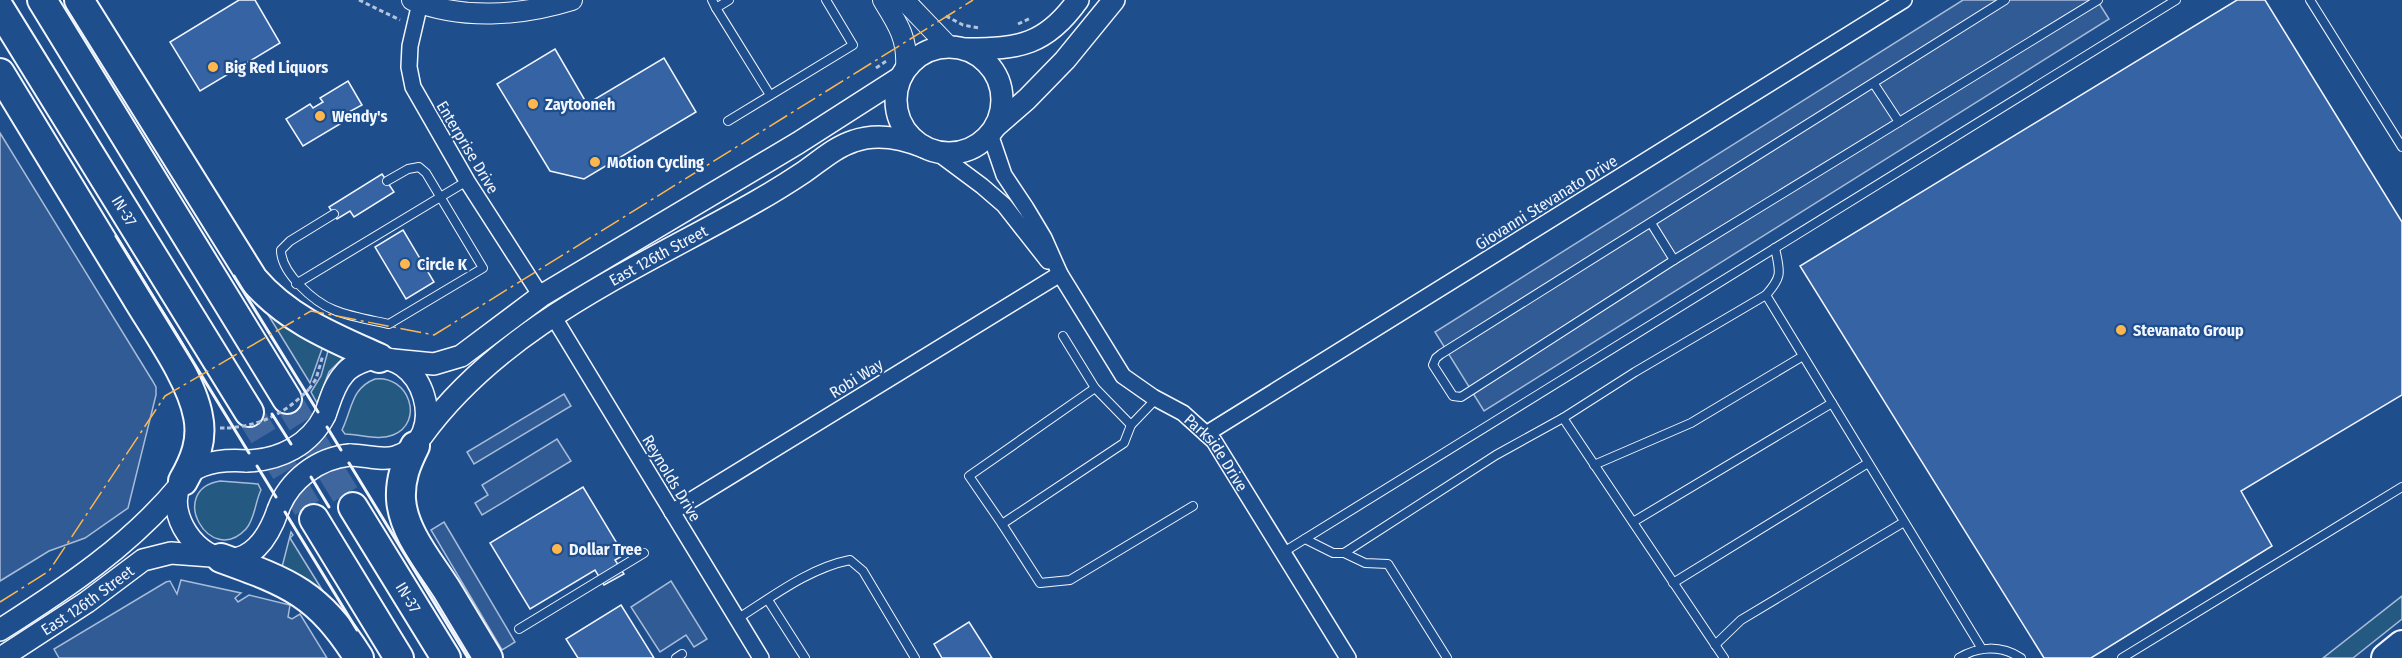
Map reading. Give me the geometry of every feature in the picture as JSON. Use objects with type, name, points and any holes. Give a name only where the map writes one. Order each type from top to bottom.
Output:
[{"type":"highway","points":[[42,0],[298,394]]},
{"type":"highway","points":[[79,0],[253,279],[289,313],[317,331],[386,359]]},
{"type":"highway","name":"IN-37","points":[[0,9],[225,423]]},
{"type":"highway","points":[[0,73],[186,382],[195,404],[225,423],[196,453],[182,482]]},
{"type":"highway","points":[[418,441],[406,465],[401,485],[401,503],[405,518],[419,546],[488,658]]},
{"type":"highway","name":"IN-37","points":[[353,507],[446,658]]},
{"type":"highway","points":[[314,519],[399,658]]},
{"type":"highway","points":[[217,557],[286,583],[308,597],[336,624],[359,658]]},
{"type":"highway","points":[[2386,658],[2402,645]]},
{"type":"main road","points":[[1078,0],[1055,27],[1033,41],[1006,49],[958,48],[925,52],[904,73],[897,88],[897,112],[907,132],[929,149],[950,153],[965,151],[979,144],[1042,84],[1114,0]]},
{"type":"main road","points":[[958,48],[986,61],[999,81],[1002,104],[993,130]]},
{"type":"main road","name":"East 126th Street","points":[[0,630],[64,589],[113,552],[145,523],[190,473],[205,464],[225,460],[271,459],[292,449],[308,437],[325,415],[333,392],[344,373],[355,364],[386,359],[434,364],[452,360],[477,346],[541,296],[798,143],[904,73]]},
{"type":"main road","name":"East 126th Street","points":[[12,655],[143,560],[171,553],[234,559],[248,553],[259,545],[271,528],[288,490],[305,474],[333,458],[350,455],[389,458],[406,452],[441,412],[477,377],[509,349],[553,316],[762,198],[845,144],[865,138],[882,137],[929,149]]},
{"type":"main road","points":[[386,359],[412,375],[425,395],[427,419],[418,441]]},
{"type":"main road","points":[[182,482],[176,508],[180,524],[195,545],[217,557]]},
{"type":"street","points":[[416,2],[442,10],[499,14],[549,7],[572,0]]},
{"type":"street","points":[[883,0],[905,41],[907,50],[904,73]]},
{"type":"street","points":[[904,0],[958,48]]},
{"type":"street","name":"Giovanni Stevanato Drive","points":[[1206,434],[1905,0]]},
{"type":"street","name":"Enterprise Drive","points":[[416,2],[415,26],[410,46],[409,68],[412,87],[467,181],[541,296]]},
{"type":"street","name":"Parkside Drive","points":[[993,130],[1002,171],[1044,238],[1060,274]]},
{"type":"street","name":"Parkside Drive","points":[[929,149],[982,186],[1004,205],[1060,274],[1123,376],[1156,399],[1183,413],[1214,441],[1348,658]]},
{"type":"street","name":"Robi Way","points":[[672,512],[1060,274]]},
{"type":"street","name":"Reynolds Drive","points":[[553,316],[761,658]]},
{"type":"lane","points":[[729,0],[714,4],[770,95]]},
{"type":"lane","points":[[728,121],[853,45],[826,0]]},
{"type":"lane","points":[[2005,0],[1441,354],[1433,365],[1453,396],[1461,397],[1674,260],[2098,0]]},
{"type":"lane","points":[[1282,552],[2176,0]]},
{"type":"lane","points":[[2310,0],[2402,147]]},
{"type":"lane","points":[[1874,84],[1899,122]]},
{"type":"lane","points":[[334,214],[290,241],[281,250],[281,260],[296,284],[333,310],[389,324],[483,268],[426,173],[419,167],[408,169],[387,181]]},
{"type":"lane","points":[[296,284],[467,181]]},
{"type":"lane","points":[[1651,223],[1674,260]]},
{"type":"lane","points":[[1344,553],[1496,455],[1563,418],[1635,372],[1766,295],[1778,282],[1781,272],[1775,248]]},
{"type":"lane","points":[[1766,295],[1982,649]]},
{"type":"lane","points":[[1063,336],[1095,388],[1131,425]]},
{"type":"lane","points":[[1594,465],[1691,423],[1803,356]]},
{"type":"lane","points":[[1095,388],[969,476],[1040,583],[1070,580],[1193,506]]},
{"type":"lane","points":[[1002,524],[1124,443],[1131,425],[1156,399]]},
{"type":"lane","points":[[1633,522],[1832,404]]},
{"type":"lane","points":[[1563,418],[1724,658]]},
{"type":"lane","points":[[1673,583],[1868,463]]},
{"type":"lane","points":[[2122,658],[2402,487]]},
{"type":"lane","points":[[1715,645],[1741,620],[1904,522]]},
{"type":"lane","points":[[1305,539],[1334,553],[1344,553],[1365,563],[1388,564],[1447,658]]},
{"type":"lane","points":[[519,629],[644,553]]},
{"type":"lane","points":[[737,619],[832,563],[850,560],[863,571],[915,658]]},
{"type":"lane","points":[[768,600],[805,658]]},
{"type":"lane","points":[[1959,658],[1970,651],[1992,647],[2021,658]]},
{"type":"path","points":[[359,0],[393,18],[415,26]]},
{"type":"path","points":[[1009,26],[1038,14]]},
{"type":"path","points":[[944,15],[963,25],[986,29]]},
{"type":"path","points":[[225,423],[252,425],[275,416],[294,404],[298,394],[316,379],[331,337]]},
{"type":"shaded area","points":[[1963,0],[2097,0],[2109,19],[1484,411],[1435,332]]},
{"type":"shaded area","points":[[0,133],[152,380],[156,387],[156,395],[128,508],[85,538],[49,551],[0,581]]},
{"type":"shaded area","points":[[256,295],[320,342],[322,349],[310,383]]},
{"type":"shaded area","points":[[334,348],[346,355],[329,372],[317,403],[311,392],[321,376],[328,351]]},
{"type":"shaded area","points":[[375,379],[397,384],[404,392],[409,401],[408,420],[403,429],[388,437],[345,434],[342,430],[353,400],[361,388]]},
{"type":"shaded area","points":[[564,394],[571,406],[474,464],[467,452]]},
{"type":"shaded area","points":[[557,439],[571,461],[482,515],[475,503],[488,495],[482,485]]},
{"type":"shaded area","points":[[220,481],[258,484],[261,490],[249,525],[232,539],[219,539],[208,533],[199,523],[195,510],[196,498],[204,487]]},
{"type":"shaded area","points":[[444,522],[515,642],[502,650],[431,530]]},
{"type":"shaded area","points":[[291,532],[293,535],[290,538],[334,609],[282,567]]},
{"type":"shaded area","points":[[181,580],[241,593],[235,598],[238,602],[249,595],[290,605],[288,617],[292,619],[300,614],[327,658],[59,658],[54,649],[166,582],[170,581],[177,594]]},
{"type":"shaded area","points":[[671,581],[707,639],[694,647],[686,635],[660,652],[631,607]]},
{"type":"shaded area","points":[[2402,596],[2402,619],[2353,658],[2323,658]]},
{"type":"building","name":"Big Red Liquors","points":[[239,0],[255,0],[280,43],[200,91],[170,42]]},
{"type":"building","name":"Stevanato Group","points":[[2237,0],[2265,0],[2402,222],[2402,395],[2241,491],[2272,546],[2091,658],[2044,658],[1800,266]]},
{"type":"building","points":[[555,49],[587,104],[664,58],[696,112],[584,179],[550,171],[497,84]]},
{"type":"building","name":"Wendy's","points":[[348,81],[362,105],[347,113],[350,118],[303,146],[286,119],[310,104],[313,108],[323,102],[320,98]]},
{"type":"building","points":[[382,174],[394,192],[354,217],[350,211],[337,219],[329,207]]},
{"type":"building","name":"Circle K","points":[[403,230],[434,282],[406,299],[375,247]]},
{"type":"building","name":"Dollar Tree","points":[[583,487],[624,555],[615,560],[624,574],[604,585],[595,570],[530,609],[490,543]]},
{"type":"building","points":[[621,605],[654,658],[578,658],[566,639]]},
{"type":"building","points":[[969,622],[992,658],[942,658],[934,644]]},
{"type":"tunnel","points":[[287,399],[353,507]]},
{"type":"tunnel","points":[[249,412],[314,519]]},
{"type":"wall","points":[[116,236],[249,453]]},
{"type":"wall","points":[[234,276],[318,412]]},
{"type":"wall","points":[[272,414],[291,444]]},
{"type":"wall","points":[[327,427],[341,450]]},
{"type":"wall","points":[[349,463],[468,658]]},
{"type":"wall","points":[[257,466],[276,497]]},
{"type":"wall","points":[[311,477],[329,507]]},
{"type":"wall","points":[[285,512],[357,630]]},
{"type":"power","points":[[0,602],[49,571],[165,396],[311,311],[434,335],[973,0]]},
{"type":"place","name":"Big Red Liquors","points":[[213,67]]},
{"type":"place","name":"Zaytooneh","points":[[533,104]]},
{"type":"place","name":"Wendy's","points":[[320,116]]},
{"type":"place","name":"Motion Cycling","points":[[595,162]]},
{"type":"place","name":"Circle K","points":[[405,264]]},
{"type":"place","name":"Stevanato Group","points":[[2121,330]]},
{"type":"place","name":"Dollar Tree","points":[[557,549]]}]
